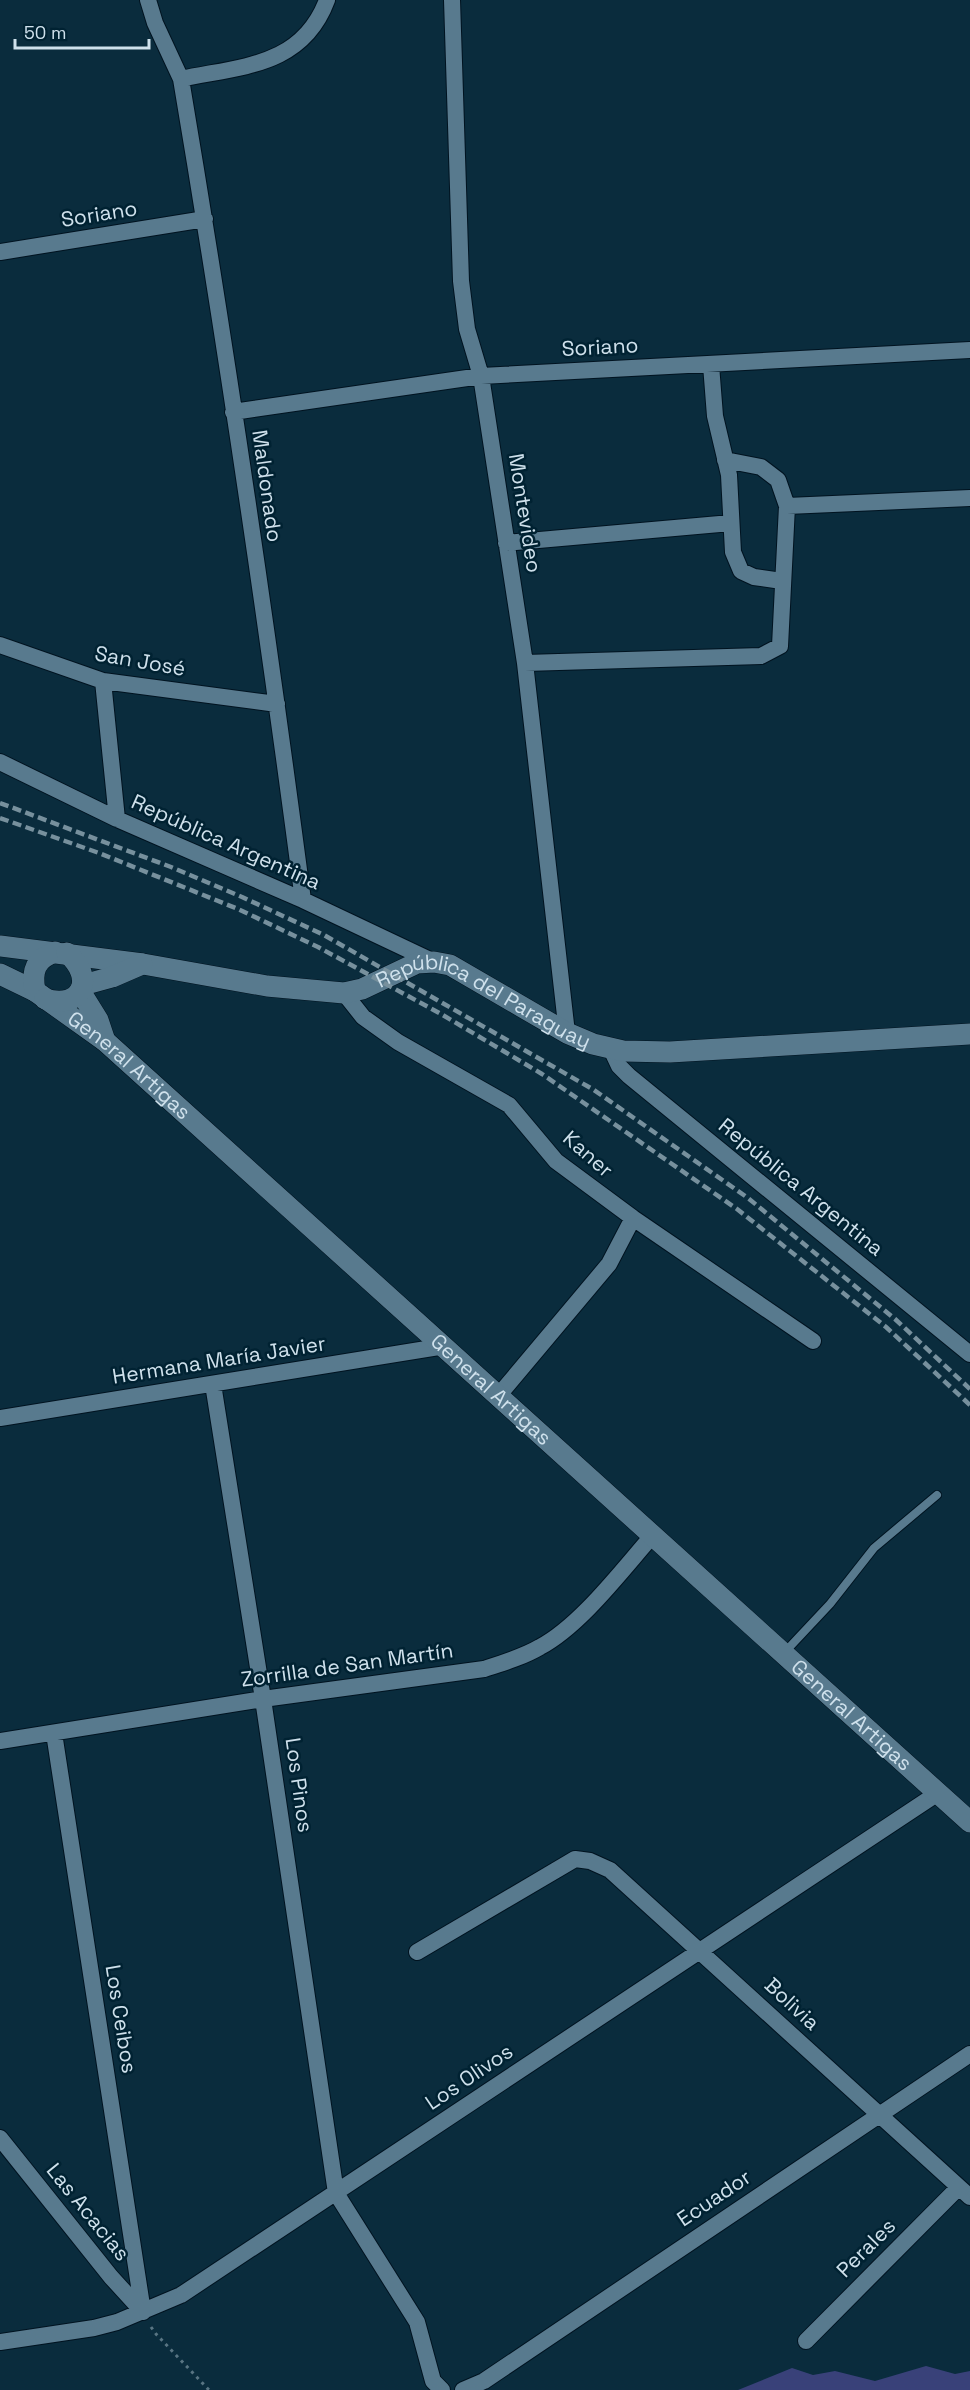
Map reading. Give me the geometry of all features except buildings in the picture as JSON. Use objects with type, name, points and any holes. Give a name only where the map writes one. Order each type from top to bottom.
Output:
[{"type":"street","name":"Maldonado","points":[[148,0],[155,23],[181,79],[205,219],[277,704],[303,900]]},
{"type":"street","points":[[181,79],[264,61],[284,54],[299,43],[312,28],[327,0]]},
{"type":"street","name":"Montevideo","points":[[452,0],[461,281],[467,329],[481,376],[525,663],[567,1034]]},
{"type":"street","name":"Soriano","points":[[0,252],[205,219]]},
{"type":"street","name":"Soriano","points":[[233,412],[481,376],[970,350]]},
{"type":"street","points":[[711,365],[715,416],[729,475],[733,552],[741,571],[754,577],[782,581]]},
{"type":"street","points":[[525,663],[761,656],[780,646],[787,507],[778,480],[761,467],[725,459]]},
{"type":"street","points":[[787,507],[970,498]]},
{"type":"street","points":[[506,543],[731,523]]},
{"type":"street","name":"San José","points":[[0,645],[103,681],[277,704]]},
{"type":"street","points":[[103,681],[117,819]]},
{"type":"street","name":"República Argentina","points":[[0,762],[117,819],[303,900],[434,962]]},
{"type":"street","name":"República del Paraguay","points":[[0,946],[143,964],[267,986],[344,993],[362,989],[394,976],[417,963],[434,962],[450,965],[567,1034],[611,1049],[670,1052],[970,1034]]},
{"type":"street","points":[[105,1041],[98,1020],[82,988],[83,971],[77,962],[62,953],[43,956],[35,966],[32,979],[40,995],[57,1002],[70,999],[82,988],[143,964]]},
{"type":"street","name":"General Artigas","points":[[0,974],[40,995],[105,1041],[970,1822]]},
{"type":"street","points":[[98,1020],[112,977]]},
{"type":"street","name":"Kaner","points":[[344,993],[363,1017],[398,1042],[509,1105],[556,1161],[633,1218],[813,1341]]},
{"type":"street","name":"República Argentina","points":[[611,1049],[619,1066],[629,1076],[970,1354]]},
{"type":"street","points":[[499,1395],[609,1264],[633,1218]]},
{"type":"street","name":"Hermana María Javier","points":[[0,1418],[445,1346]]},
{"type":"street","name":"Los Pinos","points":[[213,1384],[263,1699],[336,2193]]},
{"type":"street","name":"Zorrilla de San Martín","points":[[0,1741],[263,1699],[484,1669],[517,1658],[542,1646],[565,1629],[592,1603],[653,1535]]},
{"type":"street","name":"Los Ceibos","points":[[54,1733],[143,2312]]},
{"type":"street","name":"Los Olivos","points":[[0,2342],[94,2328],[143,2312],[181,2295],[938,1793]]},
{"type":"street","name":"Bolivia","points":[[417,1952],[575,1859],[590,1861],[610,1870],[964,2192]]},
{"type":"street","name":"Ecuador","points":[[463,2390],[484,2381],[970,2054]]},
{"type":"street","name":"Las Acacias","points":[[0,2138],[111,2277],[143,2312]]},
{"type":"street","name":"Perales","points":[[806,2341],[964,2192]]},
{"type":"street","points":[[336,2193],[417,2322],[433,2381],[442,2390]]},
{"type":"lane","points":[[784,1653],[830,1604],[874,1548],[937,1495]]},
{"type":"path","points":[[143,2312],[156,2334],[209,2390]]},
{"type":"shaded area","points":[[926,2366],[955,2374],[970,2371],[970,2390],[738,2390],[792,2368],[813,2375],[835,2371],[875,2381]]},
{"type":"railway","points":[[0,803],[171,867],[324,935],[594,1090],[748,1198],[895,1319],[970,1389]]},
{"type":"railway","points":[[0,818],[99,853],[238,909],[318,947],[441,1014],[542,1074],[737,1209],[886,1327],[970,1405]]}]
